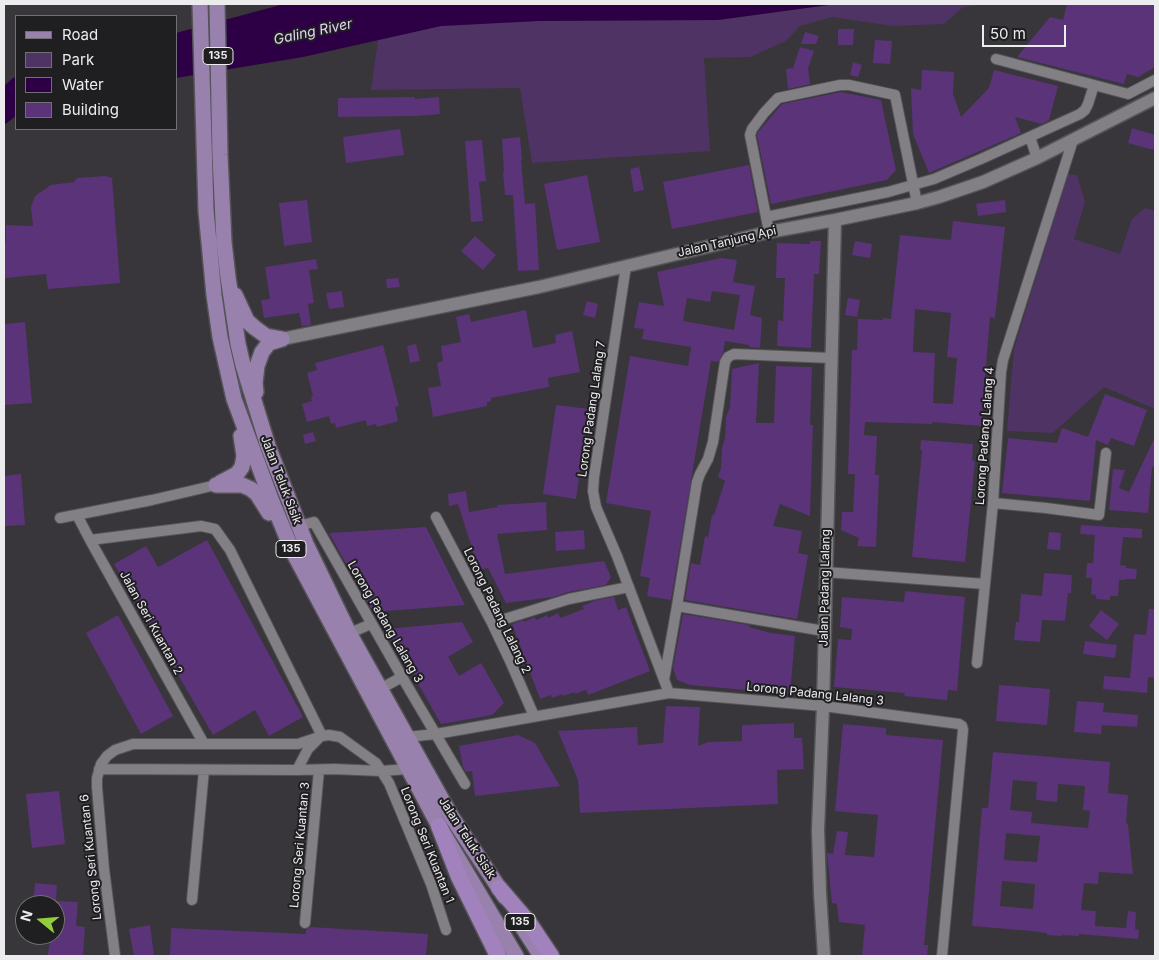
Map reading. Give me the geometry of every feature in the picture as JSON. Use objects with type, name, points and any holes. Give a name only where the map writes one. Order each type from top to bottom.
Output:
[{"type":"highway","points":[[439,826],[459,877],[498,956]]},
{"type":"highway","points":[[499,888],[529,923],[551,956]]},
{"type":"main road","name":"Jalan Teluk Sisik","points":[[200,9],[206,212],[220,337],[234,398],[292,550],[439,826],[516,956]]},
{"type":"main road","name":"Jalan Teluk Sisik","points":[[217,9],[224,242],[238,344],[260,424],[306,544],[350,633],[451,816],[541,956]]},
{"type":"main road","points":[[228,277],[247,321],[266,336],[282,339]]},
{"type":"main road","points":[[260,424],[255,383],[257,366],[262,352],[270,343],[282,339]]},
{"type":"main road","points":[[216,485],[238,474],[242,467],[244,456],[234,398]]},
{"type":"main road","points":[[216,485],[242,485],[257,494],[292,550]]},
{"type":"street","points":[[996,59],[1128,94],[1155,80]]},
{"type":"street","points":[[769,232],[750,135],[752,129],[778,98],[840,85],[849,85],[894,95],[916,203]]},
{"type":"street","points":[[766,217],[888,192],[934,179],[1080,114],[1088,104],[1094,85]]},
{"type":"street","name":"Jalan Tanjung Api","points":[[282,339],[539,286],[769,232],[916,203],[967,188],[1037,158],[1155,98]]},
{"type":"street","points":[[1030,137],[1037,158]]},
{"type":"street","name":"Lorong Padang Lalang 4","points":[[977,663],[993,504],[1003,360],[1073,140]]},
{"type":"street","name":"Jalan Padang Lalang","points":[[824,956],[818,862],[818,820],[823,706],[835,220]]},
{"type":"street","name":"Lorong Padang Lalang 7","points":[[626,266],[593,491],[596,507],[617,556],[669,693]]},
{"type":"street","points":[[664,680],[697,482],[708,459],[713,442],[725,362],[728,357],[734,354],[831,358]]},
{"type":"street","points":[[993,504],[1099,515],[1106,452]]},
{"type":"street","points":[[60,518],[216,485]]},
{"type":"street","name":"Jalan Seri Kuantan 2","points":[[77,514],[204,744]]},
{"type":"street","name":"Lorong Padang Lalang 2","points":[[436,517],[492,623],[534,716]]},
{"type":"street","name":"Lorong Padang Lalang 3","points":[[299,526],[314,522],[371,624],[465,784]]},
{"type":"street","points":[[90,540],[201,526],[215,529],[230,550],[322,736]]},
{"type":"street","points":[[825,572],[985,584]]},
{"type":"street","points":[[492,623],[569,599],[629,587]]},
{"type":"street","points":[[677,606],[824,631]]},
{"type":"street","points":[[350,633],[371,624]]},
{"type":"street","points":[[380,689],[402,677]]},
{"type":"street","name":"Lorong Padang Lalang 3","points":[[407,737],[436,734],[669,693],[823,706],[959,724],[963,730],[942,956]]},
{"type":"street","points":[[322,736],[298,744],[133,744],[115,750],[107,756],[99,768],[381,771],[408,769]]},
{"type":"street","points":[[297,770],[308,749],[322,736]]},
{"type":"street","name":"Lorong Seri Kuantan 1","points":[[322,736],[340,737],[376,764],[389,783],[427,874],[446,930]]},
{"type":"street","name":"Lorong Seri Kuantan 6","points":[[99,768],[97,787],[104,869],[115,956]]},
{"type":"street","points":[[192,900],[204,770]]},
{"type":"street","name":"Lorong Seri Kuantan 3","points":[[305,922],[319,770]]},
{"type":"green space","points":[[836,4],[985,4],[963,7],[944,24],[893,26],[832,17],[800,26],[786,41],[750,57],[704,58],[710,151],[532,163],[520,88],[371,90],[378,40],[441,26],[538,21],[718,20]]},
{"type":"green space","points":[[1068,174],[1077,175],[1085,202],[1074,239],[1120,254],[1132,219],[1145,208],[1155,211],[1155,409],[1104,387],[1053,433],[1007,431],[1014,349]]},
{"type":"water","name":"Galing River","points":[[284,4],[836,4],[718,20],[538,21],[441,26],[303,57],[178,78],[178,32]]},
{"type":"water","points":[[15,77],[15,117],[4,125],[4,86]]},
{"type":"building","points":[[1067,4],[1155,4],[1155,67],[1138,77],[1127,74],[1124,84],[1017,57],[1050,17],[1063,20]]},
{"type":"building","points":[[838,29],[854,29],[853,45],[838,45]]},
{"type":"building","points":[[805,32],[819,36],[816,44],[801,44]]},
{"type":"building","points":[[875,40],[892,41],[890,64],[873,63]]},
{"type":"building","points":[[800,47],[814,51],[808,68],[810,84],[788,89],[786,69],[793,68]]},
{"type":"building","points":[[853,62],[862,65],[858,77],[850,75]]},
{"type":"building","points":[[922,70],[954,72],[953,94],[961,117],[989,88],[994,70],[1058,86],[1049,120],[1042,124],[1015,117],[1021,133],[929,173],[913,134],[911,88],[921,90]]},
{"type":"building","points":[[841,92],[881,100],[896,170],[887,180],[771,204],[757,135],[758,132],[782,104]]},
{"type":"building","points":[[415,97],[415,99],[439,97],[440,114],[338,117],[338,98]]},
{"type":"building","points":[[1132,128],[1155,135],[1153,150],[1128,143]]},
{"type":"building","points":[[400,129],[404,155],[346,163],[343,137]]},
{"type":"building","points":[[520,137],[525,204],[535,203],[539,270],[518,271],[513,195],[505,195],[502,139]]},
{"type":"building","points":[[482,140],[486,181],[479,182],[483,221],[471,222],[465,141]]},
{"type":"building","points":[[749,165],[758,212],[672,229],[663,182]]},
{"type":"building","points":[[639,167],[644,190],[634,192],[630,169]]},
{"type":"building","points":[[587,175],[600,242],[557,250],[544,184]]},
{"type":"building","points":[[106,176],[112,178],[120,283],[48,289],[46,274],[5,278],[4,247],[6,225],[33,226],[31,207],[35,196],[51,185],[74,182],[77,178]]},
{"type":"building","points":[[307,200],[312,242],[284,246],[279,203]]},
{"type":"building","points":[[1005,200],[1006,212],[978,216],[976,204]]},
{"type":"building","points":[[953,221],[1005,227],[995,318],[990,317],[981,426],[932,422],[932,424],[865,422],[864,435],[877,436],[875,475],[879,475],[876,547],[857,546],[859,538],[841,530],[842,512],[853,512],[855,474],[848,474],[852,350],[857,350],[858,319],[891,319],[900,235],[951,240]],"holes":[[[915,309],[951,313],[947,357],[957,358],[953,404],[933,403],[935,353],[913,352]]]},
{"type":"building","points":[[475,236],[496,255],[483,270],[461,251]]},
{"type":"building","points":[[810,241],[821,241],[819,274],[814,274],[811,348],[777,346],[778,320],[783,321],[785,278],[776,278],[777,243],[810,244]]},
{"type":"building","points":[[855,241],[872,244],[870,258],[852,255]]},
{"type":"building","points":[[721,258],[737,260],[733,282],[755,286],[750,315],[762,318],[760,348],[725,341],[723,353],[718,362],[711,361],[671,600],[647,596],[650,578],[640,576],[651,511],[606,503],[630,356],[688,366],[691,347],[642,339],[644,329],[634,328],[639,302],[664,306],[657,272]],"holes":[[[712,291],[740,295],[734,330],[683,321],[687,298],[710,302]]]},
{"type":"building","points":[[316,259],[318,269],[309,270],[314,303],[308,304],[311,325],[302,326],[299,313],[264,318],[261,300],[270,299],[265,267]]},
{"type":"building","points":[[398,278],[400,287],[387,288],[386,279]]},
{"type":"building","points":[[342,291],[344,307],[329,309],[326,293]]},
{"type":"building","points":[[848,298],[860,300],[857,317],[845,315]]},
{"type":"building","points":[[587,301],[598,304],[595,318],[583,315]]},
{"type":"building","points":[[526,310],[533,348],[556,343],[555,335],[572,331],[580,372],[548,378],[549,387],[491,398],[491,401],[487,402],[487,406],[433,417],[428,388],[441,386],[437,363],[443,361],[441,346],[461,342],[456,317],[469,314],[471,322]]},
{"type":"building","points":[[25,322],[32,403],[4,405],[4,324]]},
{"type":"building","points":[[416,344],[420,361],[410,363],[407,346]]},
{"type":"building","points":[[383,345],[399,406],[395,407],[398,421],[377,427],[376,424],[367,426],[366,420],[336,428],[335,423],[331,424],[329,416],[307,422],[302,404],[312,401],[311,396],[313,396],[307,373],[317,370],[315,363]]},
{"type":"building","points":[[759,363],[756,423],[774,423],[776,366],[812,367],[810,425],[813,425],[810,516],[780,504],[773,526],[802,531],[798,553],[808,555],[797,619],[685,600],[691,563],[700,565],[705,536],[708,537],[712,515],[714,515],[725,481],[718,477],[725,438],[726,417],[730,407],[732,369]]},
{"type":"building","points":[[1105,394],[1147,410],[1134,446],[1111,438],[1108,445],[1096,440],[1090,501],[1002,493],[1008,438],[1057,443],[1062,428],[1088,437]]},
{"type":"building","points":[[556,405],[589,409],[576,499],[543,494]]},
{"type":"building","points":[[313,432],[316,441],[305,444],[303,435]]},
{"type":"building","points":[[1155,437],[1155,468],[1152,467],[1148,513],[1109,510],[1113,469],[1125,470],[1119,488],[1129,492]]},
{"type":"building","points":[[921,440],[973,444],[972,460],[975,461],[965,562],[912,557],[922,450],[920,450]]},
{"type":"building","points":[[21,474],[25,525],[4,526],[4,476]]},
{"type":"building","points":[[466,491],[469,512],[498,507],[497,505],[546,502],[547,530],[497,534],[505,574],[604,561],[611,577],[606,585],[568,592],[553,597],[506,603],[488,568],[479,570],[458,504],[449,506],[448,494]]},
{"type":"building","points":[[1081,525],[1142,529],[1142,538],[1123,537],[1120,565],[1126,566],[1126,568],[1137,569],[1136,579],[1119,580],[1118,596],[1110,596],[1110,600],[1096,599],[1096,595],[1091,594],[1092,578],[1086,578],[1087,563],[1093,563],[1095,535],[1080,534]]},
{"type":"building","points":[[426,527],[465,605],[373,612],[329,533]]},
{"type":"building","points":[[584,530],[585,549],[556,551],[555,532]]},
{"type":"building","points":[[1049,532],[1061,533],[1060,550],[1047,549]]},
{"type":"building","points":[[207,540],[303,717],[269,736],[255,710],[213,735],[114,564],[146,546],[158,567]]},
{"type":"building","points":[[1044,573],[1072,575],[1071,593],[1068,593],[1065,621],[1042,620],[1040,642],[1014,640],[1016,622],[1019,622],[1021,594],[1042,596]]},
{"type":"building","points":[[905,591],[965,597],[957,691],[948,690],[947,700],[904,696],[905,693],[834,687],[838,639],[851,640],[852,629],[840,627],[842,597],[904,602]]},
{"type":"building","points":[[614,597],[618,610],[626,607],[650,671],[588,695],[586,690],[552,698],[551,695],[540,699],[512,624],[523,620],[524,622],[535,617],[536,620],[547,615],[548,618],[558,613],[560,618],[584,609],[582,606],[597,600]]},
{"type":"building","points":[[1149,609],[1155,609],[1155,678],[1148,677],[1147,693],[1103,689],[1104,676],[1130,678],[1134,634],[1146,635]]},
{"type":"building","points":[[1101,610],[1119,624],[1107,640],[1089,626]]},
{"type":"building","points":[[683,614],[749,625],[749,627],[771,633],[795,636],[790,694],[690,685],[677,680],[673,668]]},
{"type":"building","points":[[118,615],[173,716],[141,734],[86,633]]},
{"type":"building","points":[[462,622],[473,642],[448,657],[459,676],[481,663],[504,703],[492,715],[441,724],[387,629]]},
{"type":"building","points":[[1085,641],[1117,645],[1115,658],[1083,654]]},
{"type":"building","points":[[999,685],[1050,689],[1047,725],[996,721]]},
{"type":"building","points":[[1077,701],[1104,703],[1103,712],[1138,715],[1137,727],[1102,725],[1101,734],[1074,732]]},
{"type":"building","points":[[666,706],[700,707],[698,746],[708,742],[742,741],[742,725],[794,723],[794,738],[802,738],[804,769],[777,770],[778,804],[580,813],[578,780],[558,731],[637,727],[638,745],[663,743]]},
{"type":"building","points":[[843,724],[886,728],[886,735],[943,740],[924,945],[928,945],[927,956],[862,956],[865,925],[839,922],[837,904],[832,903],[827,853],[833,854],[837,831],[848,832],[845,855],[874,857],[878,815],[835,811]]},
{"type":"building","points":[[518,735],[535,743],[560,786],[475,796],[472,771],[466,772],[463,767],[459,746]]},
{"type":"building","points":[[993,752],[1110,762],[1108,793],[1128,795],[1126,823],[1128,824],[1133,874],[1099,872],[1098,884],[1084,883],[1081,910],[1096,911],[1095,926],[1126,928],[1128,911],[1136,912],[1135,929],[1139,930],[1138,939],[1079,934],[1079,936],[1047,935],[1047,933],[1031,931],[972,926],[982,808],[988,808]],"holes":[[[1013,780],[1037,782],[1036,800],[1057,802],[1058,784],[1085,786],[1083,810],[1090,811],[1088,828],[1031,823],[1032,812],[1010,810]],[[1006,833],[1040,836],[1037,862],[1004,860]],[[1002,881],[1035,884],[1033,909],[1000,906]]]},
{"type":"building","points":[[59,791],[65,844],[32,848],[26,794]]},
{"type":"building","points":[[35,883],[57,885],[56,895],[34,895]]},
{"type":"building","points":[[65,901],[78,902],[76,926],[85,927],[83,956],[48,956],[49,945],[65,945]]},
{"type":"building","points":[[150,925],[154,956],[134,956],[129,929]]},
{"type":"building","points":[[310,927],[428,934],[426,956],[170,956],[171,928],[306,934],[306,930]]}]
